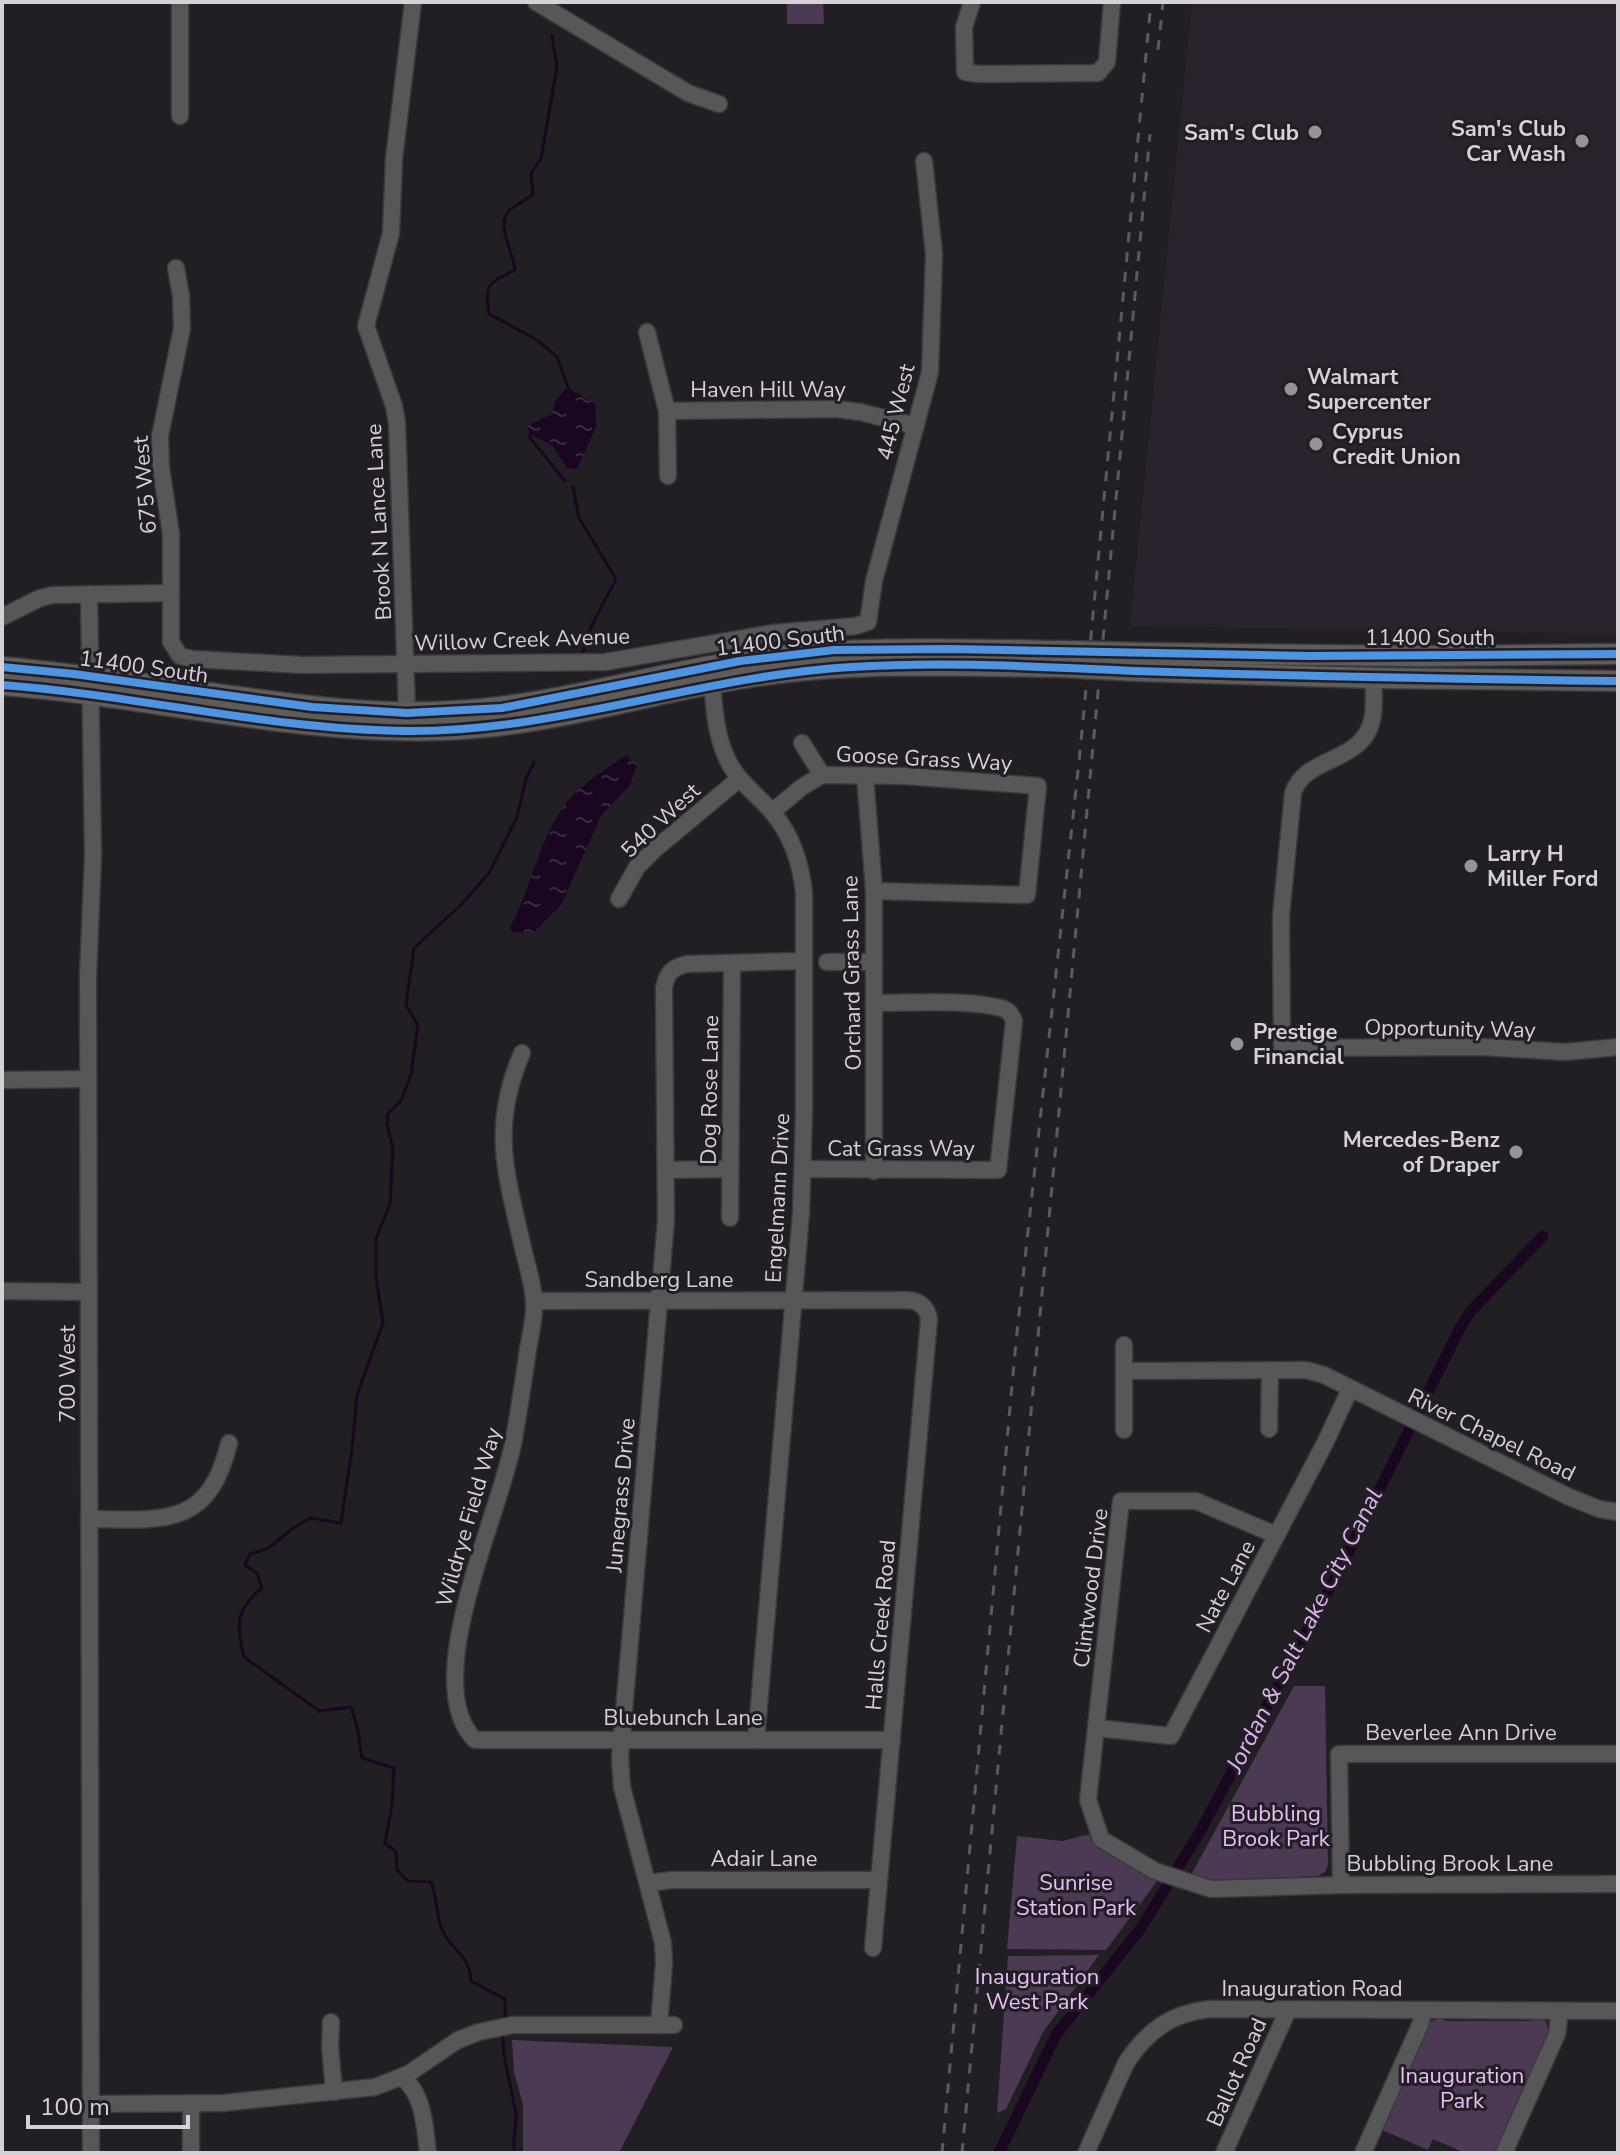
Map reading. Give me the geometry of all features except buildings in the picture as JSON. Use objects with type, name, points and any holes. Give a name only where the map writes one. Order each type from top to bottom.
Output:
[{"type":"main road","name":"11400 South","points":[[2,685],[90,686],[407,713],[502,708],[727,663],[865,649],[1140,662],[1374,678],[1618,681]]},
{"type":"main road","points":[[712,685],[719,674],[788,662],[813,652]]},
{"type":"main road","name":"11400 South","points":[[1140,662],[1325,656],[1618,654]]},
{"type":"main road","name":"11400 South","points":[[2,667],[90,686],[326,726],[408,731],[516,724],[761,675],[860,666],[1061,659]]},
{"type":"street","points":[[180,2],[180,116]]},
{"type":"street","name":"Brook N Lance Lane","points":[[407,713],[396,414],[366,326],[391,233],[393,171],[413,2]]},
{"type":"street","points":[[536,2],[688,93],[719,104]]},
{"type":"street","points":[[972,2],[964,27],[965,72],[1093,74],[1102,70],[1107,62],[1112,2]]},
{"type":"street","name":"445 West","points":[[868,622],[874,581],[930,372],[934,254],[924,161]]},
{"type":"street","name":"675 West","points":[[176,268],[182,328],[160,436],[161,468],[170,526],[171,642],[176,652]]},
{"type":"street","points":[[647,332],[667,411],[668,476]]},
{"type":"street","name":"Haven Hill Way","points":[[667,411],[836,409],[916,426]]},
{"type":"street","points":[[2,617],[53,595],[171,593]]},
{"type":"street","name":"700 West","points":[[89,594],[93,856],[88,976],[91,2153]]},
{"type":"street","name":"Willow Creek Avenue","points":[[176,652],[193,659],[258,664],[605,662],[743,637],[856,626],[868,622]]},
{"type":"street","name":"Opportunity Way","points":[[1374,678],[1373,715],[1365,736],[1347,753],[1307,773],[1295,785],[1293,793],[1281,916],[1282,1048],[1483,1047],[1565,1052],[1618,1047]]},
{"type":"street","name":"Engelmann Drive","points":[[712,685],[718,736],[726,758],[739,779],[772,812],[791,842],[800,864],[804,893],[803,1169],[756,1740]]},
{"type":"street","points":[[802,743],[822,775]]},
{"type":"street","name":"Goose Grass Way","points":[[772,812],[822,775],[949,778],[1038,786],[1027,895],[874,891]]},
{"type":"street","name":"Orchard Grass Lane","points":[[865,775],[874,891],[874,1171]]},
{"type":"street","name":"540 West","points":[[619,899],[637,867],[654,850],[739,779]]},
{"type":"street","points":[[732,963],[804,961]]},
{"type":"street","points":[[827,962],[874,962]]},
{"type":"street","name":"Junegrass Drive","points":[[401,2077],[458,2040],[513,2025],[666,2025],[664,1953],[622,1787],[621,1739],[666,1220],[664,988],[666,975],[674,967],[732,963]]},
{"type":"street","name":"Dog Rose Lane","points":[[730,1218],[732,963]]},
{"type":"street","name":"Cat Grass Way","points":[[803,1169],[998,1170],[1014,1021],[1011,1013],[1003,1008],[969,1004],[874,1003]]},
{"type":"street","points":[[522,1053],[506,1096],[502,1140],[534,1301]]},
{"type":"street","points":[[2,1080],[88,1079]]},
{"type":"street","points":[[666,1170],[730,1169]]},
{"type":"street","points":[[2,1291],[89,1292]]},
{"type":"street","name":"Sandberg Lane","points":[[534,1301],[913,1301],[925,1307]]},
{"type":"street","name":"Wildrye Field Way","points":[[475,1740],[467,1732],[457,1711],[454,1679],[462,1615],[511,1457],[534,1301]]},
{"type":"street","name":"Halls Creek Road","points":[[873,1948],[929,1320],[925,1307]]},
{"type":"street","points":[[1124,1345],[1124,1430]]},
{"type":"street","name":"River Chapel Road","points":[[1124,1371],[1306,1370],[1324,1375],[1567,1496],[1599,1509],[1618,1512]]},
{"type":"street","points":[[1269,1429],[1270,1371]]},
{"type":"street","name":"Nate Lane","points":[[1097,1728],[1171,1736],[1325,1443],[1350,1389]]},
{"type":"street","points":[[90,1519],[156,1520],[184,1512],[214,1486],[223,1468],[229,1443]]},
{"type":"street","name":"Clintwood Drive","points":[[1101,1839],[1088,1800],[1121,1501],[1196,1501],[1276,1535]]},
{"type":"street","name":"Bluebunch Lane","points":[[475,1740],[892,1740]]},
{"type":"street","name":"Beverlee Ann Drive","points":[[1341,1885],[1339,1754],[1618,1754]]},
{"type":"street","name":"Bubbling Brook Lane","points":[[1101,1839],[1155,1871],[1211,1889],[1341,1885],[1618,1884]]},
{"type":"street","name":"Adair Lane","points":[[648,1883],[672,1880],[879,1880]]},
{"type":"street","name":"Inauguration Road","points":[[1086,2153],[1126,2063],[1154,2029],[1180,2015],[1195,2011],[1288,2010],[1618,2011]]},
{"type":"street","name":"Ballot Road","points":[[1224,2153],[1288,2010]]},
{"type":"street","points":[[1363,2153],[1424,2010]]},
{"type":"street","points":[[1504,2153],[1557,2034],[1560,2011]]},
{"type":"street","points":[[331,2022],[334,2092]]},
{"type":"street","points":[[91,2104],[191,2105],[375,2087],[401,2077],[410,2085],[421,2109],[428,2153]]},
{"type":"street","points":[[191,2105],[191,2153]]},
{"type":"shaded area","points":[[1192,2],[1618,2],[1618,634],[1130,626]]},
{"type":"green space","points":[[787,2],[823,2],[824,24],[787,24]]},
{"type":"green space","name":"Bubbling Brook Park","points":[[1294,1686],[1325,1686],[1328,1865],[1325,1872],[1318,1876],[1218,1880],[1190,1877]]},
{"type":"green space","name":"Sunrise Station Park","points":[[1090,1834],[1101,1845],[1160,1877],[1106,1950],[1007,1949],[1017,1836],[1062,1841]]},
{"type":"green space","name":"Inauguration West Park","points":[[1099,1955],[1043,2032],[1006,2109],[997,2113],[1008,1956]]},
{"type":"green space","name":"Inauguration Park","points":[[1439,2018],[1447,2021],[1529,2021],[1533,2018],[1546,2021],[1549,2034],[1495,2153],[1465,2153],[1433,2139],[1428,2150],[1380,2129],[1428,2023]]},
{"type":"green space","points":[[512,2040],[673,2047],[619,2153],[525,2153],[523,2105],[514,2072]]},
{"type":"water","points":[[567,387],[595,404],[596,427],[577,469],[567,468],[552,445],[529,434],[528,425],[552,414],[556,400]]},
{"type":"water","points":[[626,755],[637,765],[630,785],[601,816],[561,905],[533,933],[512,932],[510,927],[560,812],[583,786]]},
{"type":"waterway","points":[[552,36],[557,66],[541,159],[531,173],[533,194],[511,209],[504,221],[515,270],[494,281],[487,296],[489,314],[537,340],[557,357],[569,390]]},
{"type":"waterway","points":[[530,434],[565,481]]},
{"type":"waterway","points":[[573,487],[579,518],[616,579],[591,627],[583,653]]},
{"type":"waterway","points":[[505,2019],[505,1999],[471,1981],[464,1959],[443,1932],[431,1882],[408,1881],[397,1870],[396,1852],[385,1843],[392,1805],[394,1768],[362,1758],[351,1707],[319,1711],[244,1657],[239,1627],[242,1611],[262,1588],[257,1573],[245,1565],[250,1554],[267,1549],[311,1518],[341,1523],[357,1395],[383,1323],[376,1278],[376,1238],[390,1204],[393,1149],[387,1125],[388,1113],[401,1101],[411,1074],[418,1025],[406,1005],[414,948],[462,904],[489,873],[517,817],[526,779],[534,762]]},
{"type":"waterway","name":"Jordan & Salt Lake City Canal","points":[[999,2153],[1056,2035],[1141,1928],[1201,1830],[1340,1569],[1459,1330],[1470,1312],[1543,1236]]},
{"type":"waterway","points":[[503,2035],[516,2116],[515,2153]]},
{"type":"railway","points":[[942,2153],[1016,1342],[1080,752],[1151,2]]},
{"type":"railway","points":[[1158,50],[1163,2]]},
{"type":"railway","points":[[962,2153],[1150,134]]},
{"type":"cycle path","points":[[2,667],[312,707],[407,713],[502,708],[740,661],[834,650],[948,649],[1309,656],[1618,654]]},
{"type":"cycle path","points":[[2,685],[305,725],[407,731],[519,723],[795,672],[887,665],[1618,681]]},
{"type":"place","name":"Sam's Club","points":[[1315,132]]},
{"type":"place","name":"Sam's Club Car Wash","points":[[1582,141]]},
{"type":"place","name":"Walmart Supercenter","points":[[1291,389]]},
{"type":"place","name":"Cyprus Credit Union","points":[[1316,444]]},
{"type":"place","name":"Larry H Miller Ford","points":[[1471,866]]},
{"type":"place","name":"Prestige Financial","points":[[1237,1044]]},
{"type":"place","name":"Mercedes-Benz of Draper","points":[[1516,1152]]}]
